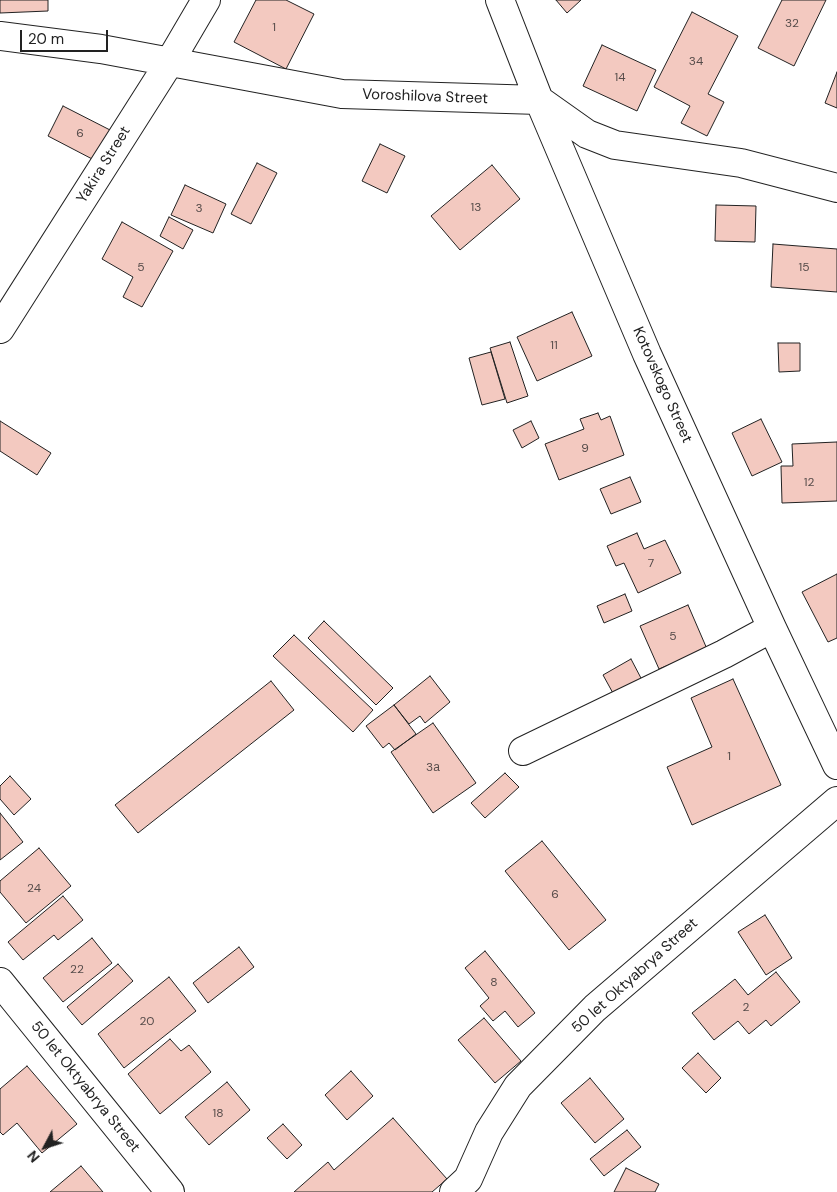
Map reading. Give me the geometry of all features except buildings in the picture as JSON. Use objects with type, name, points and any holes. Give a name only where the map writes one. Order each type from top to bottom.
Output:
[{"type":"street","name":"Yakira Street","points":[[0,329],[169,63],[206,0]]},
{"type":"street","name":"Kotovskogo Street","points":[[500,0],[539,100],[647,354],[772,628],[837,764]]},
{"type":"street","name":"Voroshilova Street","points":[[0,36],[101,49],[342,94],[539,100]]},
{"type":"street","points":[[539,100],[588,134],[615,145],[741,163],[837,188]]},
{"type":"street","points":[[523,751],[724,654],[772,628]]},
{"type":"street","name":"50 let Oktyabrya Street","points":[[468,1188],[489,1132],[518,1086],[595,1008],[837,802]]},
{"type":"street","name":"50 let Oktyabrya Street","points":[[0,982],[170,1192]]}]
